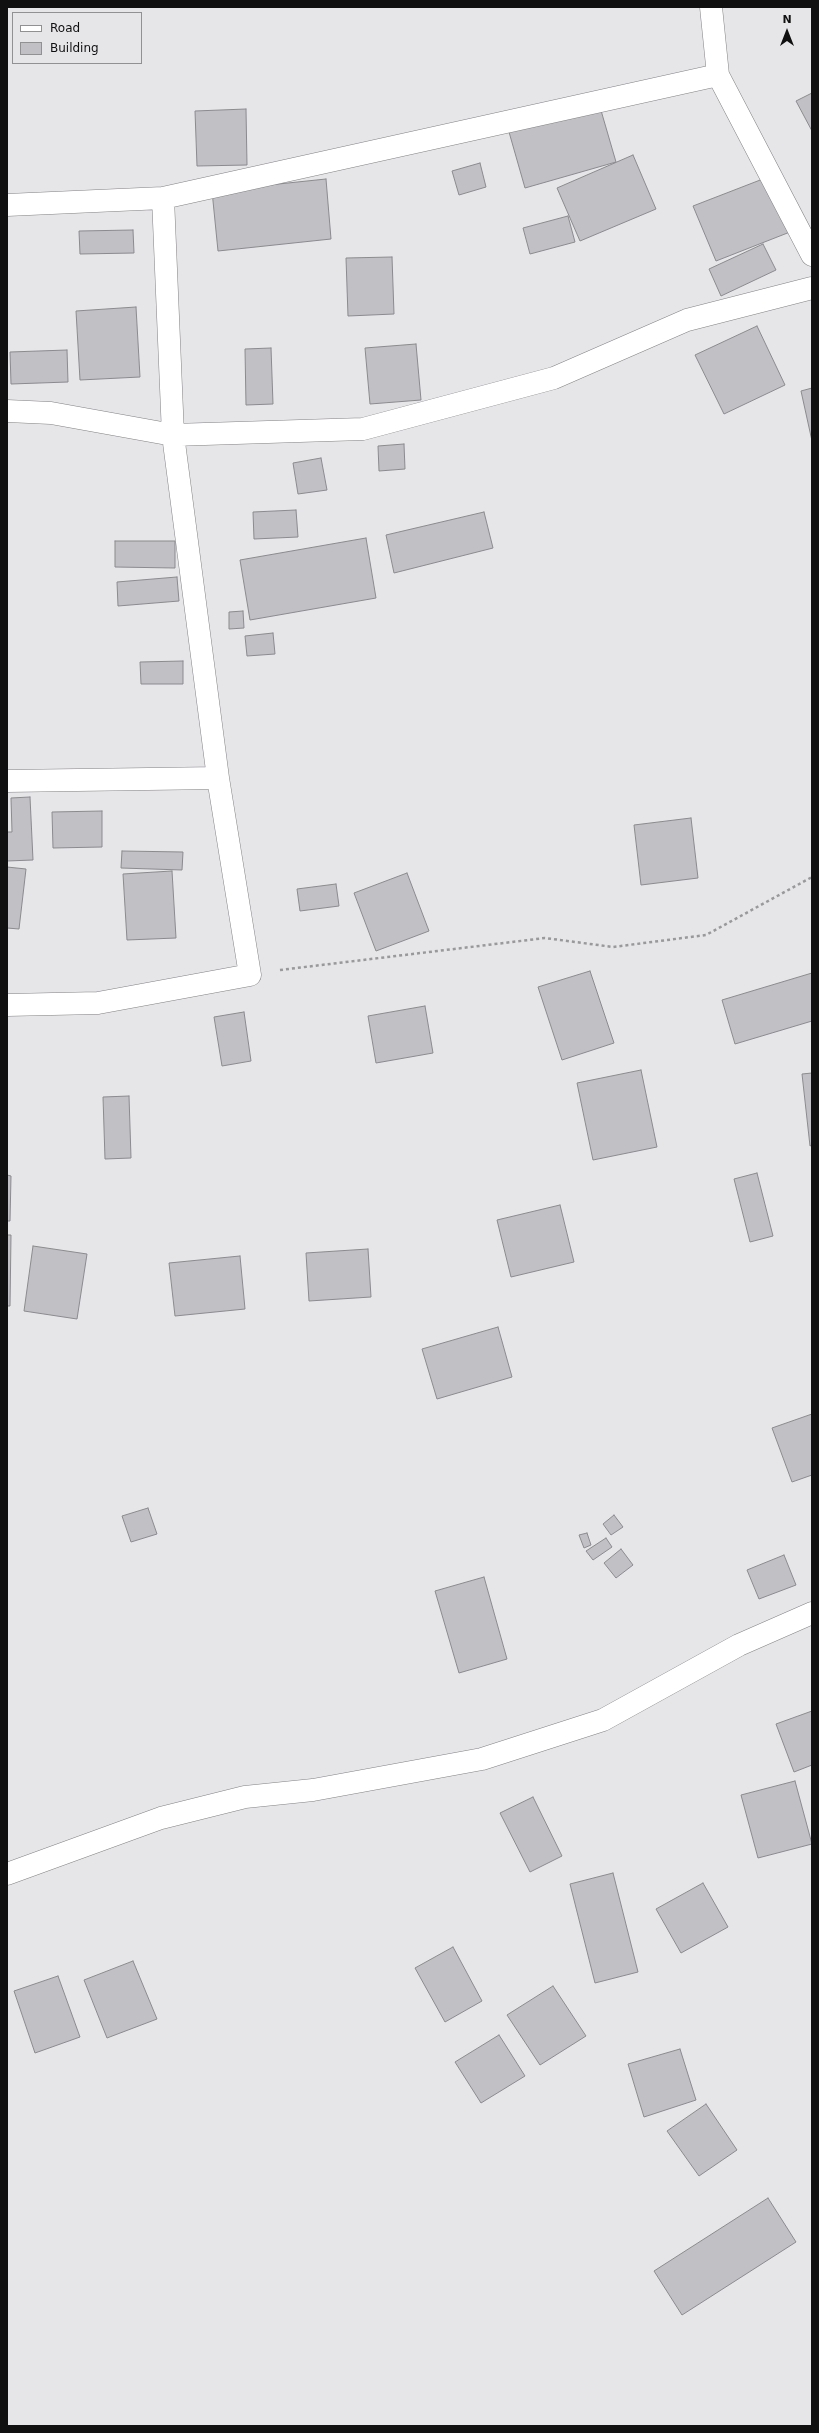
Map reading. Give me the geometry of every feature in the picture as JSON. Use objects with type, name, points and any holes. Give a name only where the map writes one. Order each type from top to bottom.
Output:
[{"type":"street","points":[[711,7],[718,75],[812,255]]},
{"type":"street","points":[[7,205],[163,198],[718,75]]},
{"type":"street","points":[[7,1005],[98,1003],[250,975],[218,778],[173,435],[163,198]]},
{"type":"street","points":[[7,412],[51,413],[173,435],[362,429],[554,378],[686,320],[812,288]]},
{"type":"street","points":[[7,781],[218,778]]},
{"type":"street","points":[[7,1874],[161,1818],[244,1797],[313,1790],[490,1757],[603,1720],[739,1645],[812,1613]]},
{"type":"path","points":[[250,975],[327,963],[402,957],[545,938],[613,947],[706,935],[812,877]]},
{"type":"building","points":[[812,93],[812,131],[796,101]]},
{"type":"building","points":[[600,107],[616,162],[525,188],[509,132]]},
{"type":"building","points":[[246,109],[247,165],[197,166],[195,111]]},
{"type":"building","points":[[633,155],[656,209],[580,241],[557,188]]},
{"type":"building","points":[[480,163],[486,187],[459,195],[452,171]]},
{"type":"building","points":[[768,177],[790,232],[716,261],[693,206]]},
{"type":"building","points":[[326,179],[331,239],[218,251],[212,191]]},
{"type":"building","points":[[568,216],[575,242],[530,254],[523,228]]},
{"type":"building","points":[[133,230],[134,253],[80,254],[79,231]]},
{"type":"building","points":[[763,244],[776,270],[721,296],[709,269]]},
{"type":"building","points":[[392,257],[394,314],[348,316],[346,258]]},
{"type":"building","points":[[136,307],[140,377],[80,380],[76,311]]},
{"type":"building","points":[[757,326],[785,385],[724,414],[695,355]]},
{"type":"building","points":[[416,344],[421,400],[370,404],[365,348]]},
{"type":"building","points":[[271,348],[273,404],[246,405],[245,349]]},
{"type":"building","points":[[67,350],[68,382],[11,384],[10,352]]},
{"type":"building","points":[[812,388],[812,441],[801,391]]},
{"type":"building","points":[[404,444],[405,469],[379,471],[378,446]]},
{"type":"building","points":[[321,458],[327,490],[298,494],[293,463]]},
{"type":"building","points":[[296,510],[298,537],[254,539],[253,512]]},
{"type":"building","points":[[484,512],[493,548],[394,573],[386,535]]},
{"type":"building","points":[[366,538],[376,598],[250,620],[240,560]]},
{"type":"building","points":[[115,541],[175,541],[175,568],[115,567]]},
{"type":"building","points":[[177,577],[179,601],[118,606],[117,582]]},
{"type":"building","points":[[243,611],[244,628],[229,629],[229,612]]},
{"type":"building","points":[[273,633],[275,654],[247,656],[245,636]]},
{"type":"building","points":[[183,661],[183,684],[141,684],[140,662]]},
{"type":"building","points":[[30,797],[33,860],[7,861],[7,832],[12,832],[11,798]]},
{"type":"building","points":[[102,811],[102,847],[53,848],[52,812]]},
{"type":"building","points":[[691,818],[698,878],[641,885],[634,825]]},
{"type":"building","points":[[122,851],[183,852],[182,870],[121,868]]},
{"type":"building","points":[[7,867],[26,869],[19,929],[7,928]]},
{"type":"building","points":[[172,871],[176,938],[127,940],[123,874]]},
{"type":"building","points":[[407,873],[429,931],[376,951],[354,893]]},
{"type":"building","points":[[336,884],[339,906],[300,911],[297,889]]},
{"type":"building","points":[[590,971],[614,1043],[562,1060],[538,987]]},
{"type":"building","points":[[812,973],[812,1021],[735,1044],[722,1000]]},
{"type":"building","points":[[425,1006],[433,1053],[376,1063],[368,1016]]},
{"type":"building","points":[[244,1012],[251,1061],[222,1066],[214,1017]]},
{"type":"building","points":[[641,1070],[657,1147],[593,1160],[577,1083]]},
{"type":"building","points":[[812,1073],[812,1145],[810,1146],[802,1074]]},
{"type":"building","points":[[129,1096],[131,1158],[105,1159],[103,1097]]},
{"type":"building","points":[[757,1173],[773,1236],[750,1242],[734,1179]]},
{"type":"building","points":[[7,1175],[11,1176],[10,1221],[7,1221]]},
{"type":"building","points":[[560,1205],[574,1262],[511,1277],[497,1220]]},
{"type":"building","points":[[7,1235],[11,1235],[10,1306],[7,1306]]},
{"type":"building","points":[[33,1246],[87,1254],[77,1319],[24,1311]]},
{"type":"building","points":[[368,1249],[371,1297],[309,1301],[306,1253]]},
{"type":"building","points":[[240,1256],[245,1309],[175,1316],[169,1263]]},
{"type":"building","points":[[498,1327],[512,1377],[437,1399],[422,1349]]},
{"type":"building","points":[[812,1414],[812,1475],[792,1482],[772,1428]]},
{"type":"building","points":[[148,1508],[157,1534],[131,1542],[122,1516]]},
{"type":"building","points":[[614,1515],[623,1527],[611,1535],[603,1524]]},
{"type":"building","points":[[587,1533],[591,1545],[584,1548],[579,1535]]},
{"type":"building","points":[[606,1538],[612,1547],[593,1560],[586,1551]]},
{"type":"building","points":[[621,1549],[633,1565],[616,1578],[604,1563]]},
{"type":"building","points":[[784,1555],[796,1585],[759,1599],[747,1570]]},
{"type":"building","points":[[484,1577],[507,1659],[459,1673],[435,1591]]},
{"type":"building","points":[[812,1711],[812,1765],[794,1772],[776,1724]]},
{"type":"building","points":[[795,1781],[812,1844],[758,1858],[741,1795]]},
{"type":"building","points":[[533,1797],[562,1856],[530,1872],[500,1813]]},
{"type":"building","points":[[613,1873],[638,1972],[595,1983],[570,1884]]},
{"type":"building","points":[[703,1883],[728,1927],[681,1953],[656,1909]]},
{"type":"building","points":[[453,1947],[482,2001],[445,2022],[415,1968]]},
{"type":"building","points":[[133,1961],[157,2019],[107,2038],[84,1980]]},
{"type":"building","points":[[58,1976],[80,2037],[35,2053],[14,1991]]},
{"type":"building","points":[[553,1986],[586,2036],[540,2065],[507,2015]]},
{"type":"building","points":[[499,2035],[525,2076],[481,2103],[455,2062]]},
{"type":"building","points":[[680,2049],[696,2100],[644,2117],[628,2064]]},
{"type":"building","points":[[706,2104],[737,2150],[699,2176],[667,2131]]},
{"type":"building","points":[[768,2198],[796,2242],[682,2315],[654,2271]]}]
